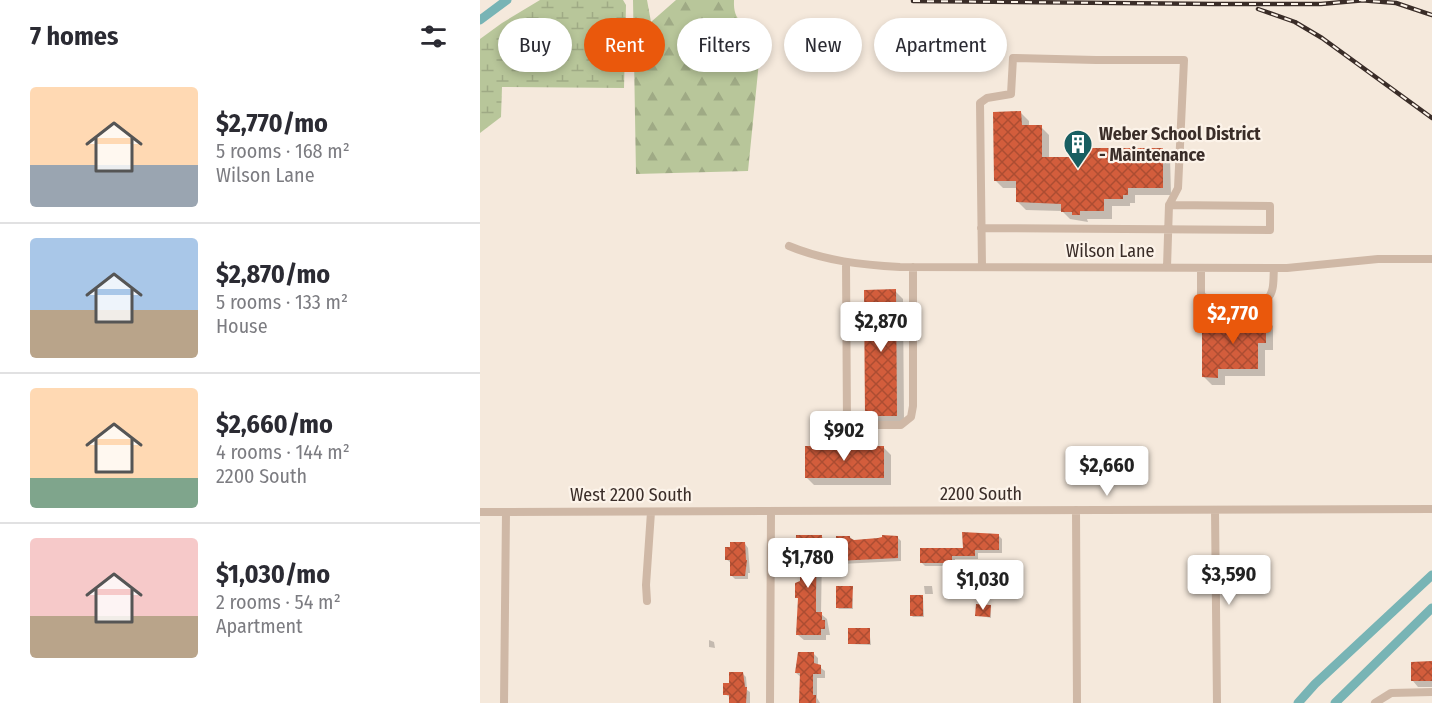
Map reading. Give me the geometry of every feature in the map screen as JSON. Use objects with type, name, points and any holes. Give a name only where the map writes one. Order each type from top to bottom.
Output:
[{"type":"street","points":[[982,267],[980,103],[987,98],[1011,94],[1013,58],[1184,60],[1178,188],[1169,205],[1167,267]]},
{"type":"street","points":[[981,228],[1270,230],[1270,206],[1169,205]]},
{"type":"street","name":"Wilson Lane","points":[[789,246],[803,252],[846,262],[913,267],[1274,268],[1377,260],[1432,259]]},
{"type":"street","points":[[846,262],[847,425],[901,425],[911,417],[913,406],[913,267]]},
{"type":"street","points":[[1201,267],[1201,295],[1206,300],[1217,301],[1267,299],[1272,290],[1274,268]]},
{"type":"street","name":"2200 South","points":[[782,512],[1432,509]]},
{"type":"street","points":[[1076,510],[1077,703]]},
{"type":"street","points":[[1215,510],[1217,703]]},
{"type":"street","name":"West 2200 South","points":[[480,512],[782,512]]},
{"type":"street","points":[[504,703],[506,512]]},
{"type":"street","points":[[647,601],[651,512]]},
{"type":"street","points":[[770,703],[771,512]]},
{"type":"street","points":[[1375,703],[1391,693],[1432,692]]},
{"type":"green space","points":[[540,0],[623,0],[626,5],[626,18],[584,18],[584,72],[624,72],[624,88],[502,87],[501,117],[480,133],[480,39],[498,26],[498,72],[572,72],[572,18],[510,18]]},
{"type":"green space","points":[[633,0],[647,0],[650,18],[633,18]]},
{"type":"green space","points":[[676,0],[734,0],[735,14],[738,18],[677,18],[677,72],[758,72],[748,171],[636,174],[634,72],[665,72],[665,18],[656,18]]},
{"type":"building","name":"Weber School District - Maintenance","points":[[1021,111],[1022,125],[1042,125],[1042,157],[1075,157],[1075,148],[1163,148],[1163,188],[1128,188],[1128,195],[1123,195],[1123,199],[1104,199],[1104,211],[1080,211],[1080,215],[1061,212],[1061,204],[1016,202],[1016,181],[994,181],[993,112]]},
{"type":"building","points":[[896,289],[897,416],[865,416],[864,290]]},
{"type":"building","points":[[1241,316],[1266,316],[1266,343],[1258,343],[1258,369],[1218,369],[1218,378],[1202,377],[1202,329],[1214,329],[1214,320],[1238,321]]},
{"type":"building","points":[[805,446],[884,446],[884,478],[805,478]]},
{"type":"building","points":[[962,532],[999,534],[999,550],[975,550],[975,556],[952,556],[952,563],[920,563],[920,548],[963,548]]},
{"type":"building","points":[[796,535],[822,535],[822,542],[818,542],[817,546],[816,593],[816,612],[822,612],[822,620],[825,620],[825,629],[821,629],[821,635],[796,635],[798,598],[795,598],[795,583],[800,581],[800,571],[803,571],[803,547],[796,547]]},
{"type":"building","points":[[882,535],[898,536],[898,558],[836,561],[836,536],[850,536],[854,540],[878,538]]},
{"type":"building","points":[[730,542],[745,542],[747,560],[745,576],[730,576],[730,560],[725,560],[725,547],[730,547]]},
{"type":"building","points":[[836,586],[853,586],[852,608],[836,608]]},
{"type":"building","points":[[910,595],[923,595],[923,616],[910,616]]},
{"type":"building","points":[[976,604],[991,605],[990,617],[975,616]]},
{"type":"building","points":[[848,628],[870,628],[870,644],[848,644]]},
{"type":"building","points":[[798,652],[814,652],[814,663],[821,665],[821,674],[813,674],[813,695],[816,695],[816,703],[799,703],[800,673],[795,673]]},
{"type":"building","points":[[1432,661],[1432,681],[1411,681],[1411,662]]},
{"type":"building","points":[[729,672],[743,672],[745,687],[747,687],[746,703],[729,703],[729,695],[723,695],[723,683],[729,683]]},
{"type":"waterway","points":[[480,20],[507,0]]},
{"type":"waterway","points":[[1298,703],[1315,684],[1432,575]]},
{"type":"waterway","points":[[1335,703],[1432,608]]},
{"type":"railway","points":[[1359,0],[1396,3],[1432,15]]},
{"type":"railway","points":[[913,1],[1321,4],[1366,0]]},
{"type":"railway","points":[[1258,9],[1295,22],[1322,38],[1432,118]]},
{"type":"place","name":"Weber School District - Maintenance","points":[[1078,170]]}]
